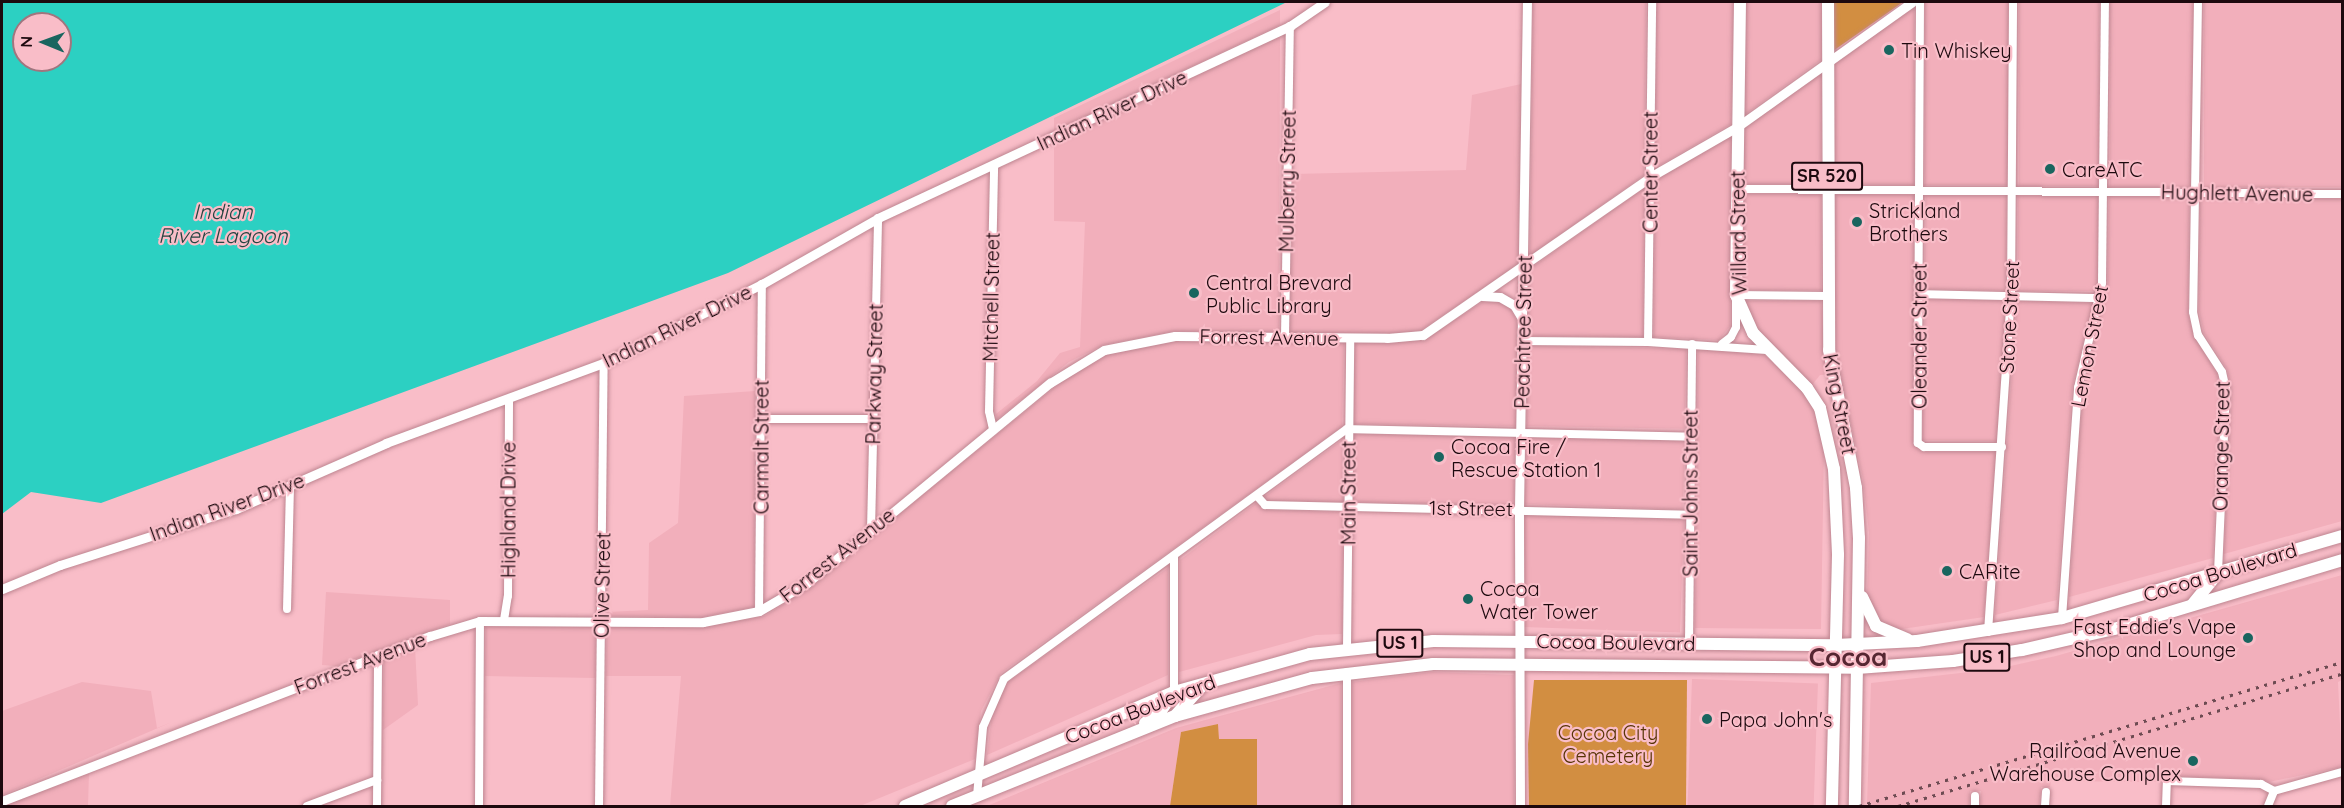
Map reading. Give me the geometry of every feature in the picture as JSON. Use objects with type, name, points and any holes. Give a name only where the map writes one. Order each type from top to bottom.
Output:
[{"type":"main road","name":"Willard Street","points":[[1740,2],[1736,295],[1753,333],[1767,350],[1807,387],[1820,408],[1834,469]]},
{"type":"main road","name":"King Street","points":[[1828,2],[1827,296],[1833,384],[1856,488],[1860,594],[1855,807]]},
{"type":"main road","name":"King Street","points":[[1832,807],[1836,645],[1834,469]]},
{"type":"main road","name":"Cocoa Boulevard","points":[[905,807],[1173,692],[1210,680],[1347,649],[1433,641],[1836,645],[1917,642],[1988,633],[2062,618],[2343,536]]},
{"type":"main road","name":"Cocoa Boulevard","points":[[952,807],[1174,716],[1279,685],[1347,672],[1433,664],[1857,668],[1944,662],[2022,650],[2191,605],[2343,560]]},
{"type":"main road","points":[[2191,605],[2218,573]]},
{"type":"main road","points":[[1860,594],[1876,626],[1917,642]]},
{"type":"main road","points":[[1174,716],[1190,696],[1210,680]]},
{"type":"main road","points":[[1132,733],[1161,711],[1173,692]]},
{"type":"street","name":"Indian River Drive","points":[[2,589],[60,565],[236,509],[386,443],[604,363],[762,284],[878,218],[994,166],[1290,26],[1325,2]]},
{"type":"street","name":"Peachtree Street","points":[[1520,807],[1519,509],[1527,2]]},
{"type":"street","name":"Center Street","points":[[1648,342],[1652,2]]},
{"type":"street","name":"Forrest Avenue","points":[[2,801],[378,656],[480,621],[703,622],[759,610],[807,583],[1073,366],[1104,350],[1175,336],[1350,338],[1423,335],[1650,177],[1737,127],[1912,2]]},
{"type":"street","name":"Oleander Street","points":[[1920,2],[1918,442],[1924,447],[2002,447]]},
{"type":"street","name":"Stone Street","points":[[1988,633],[2011,296],[2013,2]]},
{"type":"street","name":"Lemon Street","points":[[2062,618],[2078,388],[2100,298],[2104,191],[2105,2]]},
{"type":"street","name":"Orange Street","points":[[2198,2],[2193,312],[2198,335],[2222,372],[2226,389],[2218,573]]},
{"type":"street","name":"Mulberry Street","points":[[1285,337],[1290,26]]},
{"type":"street","name":"Mitchell Street","points":[[993,429],[989,411],[994,166]]},
{"type":"street","name":"Hughlett Avenue","points":[[1736,189],[2343,194]]},
{"type":"street","name":"Parkway Street","points":[[871,530],[878,218]]},
{"type":"street","name":"Carmalt Street","points":[[759,610],[762,284]]},
{"type":"street","points":[[1919,294],[2100,298]]},
{"type":"street","points":[[1720,345],[1731,337],[1736,327],[1736,295],[1827,296]]},
{"type":"street","points":[[1482,296],[1500,297],[1514,305],[1523,320]]},
{"type":"street","name":"Main Street","points":[[1347,649],[1349,507],[1347,429],[1350,338]]},
{"type":"street","points":[[1522,341],[1648,342],[1720,345],[1767,350]]},
{"type":"street","name":"Saint Johns Street","points":[[1689,643],[1692,344]]},
{"type":"street","name":"Olive Street","points":[[599,807],[604,363]]},
{"type":"street","name":"Highland Drive","points":[[504,620],[508,596],[509,399]]},
{"type":"street","points":[[761,419],[873,419]]},
{"type":"street","points":[[977,796],[987,712],[1004,679],[1347,429],[1690,436]]},
{"type":"street","points":[[287,609],[290,486]]},
{"type":"street","name":"1st Street","points":[[1257,496],[1265,506],[1519,509],[1690,515]]},
{"type":"street","points":[[1173,692],[1174,557]]},
{"type":"street","points":[[478,807],[480,621]]},
{"type":"street","points":[[377,807],[378,656]]},
{"type":"street","points":[[1347,672],[1347,807]]},
{"type":"street","points":[[2166,807],[2167,781],[2261,784],[2274,791],[2343,772]]},
{"type":"street","points":[[307,807],[377,780]]},
{"type":"street","points":[[2268,807],[2274,791]]},
{"type":"street","points":[[2045,807],[2046,792]]},
{"type":"street","points":[[1975,796],[1975,807]]},
{"type":"shaded area","points":[[1533,2],[1646,2],[1644,175],[1530,256]]},
{"type":"shaded area","points":[[1657,2],[1734,2],[1731,124],[1655,168]]},
{"type":"shaded area","points":[[1745,2],[1822,2],[1822,59],[1743,116]]},
{"type":"shaded area","points":[[1925,2],[2008,2],[2008,185],[1925,185]]},
{"type":"shaded area","points":[[2019,2],[2099,2],[2099,186],[2019,186]]},
{"type":"shaded area","points":[[2110,2],[2193,2],[2193,187],[2110,187]]},
{"type":"shaded area","points":[[2204,2],[2342,2],[2342,187],[2204,187]]},
{"type":"shaded area","points":[[1914,6],[1914,185],[1832,184],[1833,64]]},
{"type":"shaded area","points":[[1280,10],[1280,25],[1054,131],[1054,118]]},
{"type":"shaded area","points":[[1280,36],[1279,332],[1175,331],[1103,345],[1069,362],[997,419],[996,414],[1037,381],[1060,353],[1080,347],[1085,222],[1054,221],[1054,143]]},
{"type":"shaded area","points":[[1822,72],[1821,184],[1741,184],[1742,129]]},
{"type":"shaded area","points":[[1521,84],[1519,264],[1421,330],[1398,334],[1290,332],[1293,174],[1466,170],[1472,95]]},
{"type":"shaded area","points":[[1731,136],[1730,326],[1719,340],[1654,337],[1655,180]]},
{"type":"shaded area","points":[[1644,188],[1643,337],[1528,336],[1530,269]]},
{"type":"shaded area","points":[[1741,194],[1821,194],[1821,290],[1741,290]]},
{"type":"shaded area","points":[[1832,194],[1914,195],[1913,443],[1924,452],[1996,452],[1984,617],[1895,630],[1880,623],[1867,597],[1869,533],[1863,479],[1835,350]]},
{"type":"shaded area","points":[[1926,195],[2007,196],[2005,290],[1924,289]]},
{"type":"shaded area","points":[[2018,196],[2098,196],[2098,291],[2018,291]]},
{"type":"shaded area","points":[[2109,196],[2189,197],[2188,313],[2194,337],[2217,373],[2220,390],[2213,558],[2069,597],[2083,389],[2108,284]]},
{"type":"shaded area","points":[[2200,197],[2342,199],[2342,521],[2224,554],[2232,390],[2227,369],[2204,333],[2199,311]]},
{"type":"shaded area","points":[[1925,299],[2005,300],[2003,441],[1923,440]]},
{"type":"shaded area","points":[[1484,301],[1498,302],[1510,308],[1517,321],[1516,426],[1353,424],[1355,343],[1424,340]]},
{"type":"shaded area","points":[[1744,301],[1821,301],[1826,375],[1820,375],[1812,385],[1757,331]]},
{"type":"shaded area","points":[[2017,301],[2093,303],[2072,388],[2057,600],[1995,615]]},
{"type":"shaded area","points":[[1175,341],[1344,343],[1342,427],[1001,673],[981,711],[975,759],[860,806],[670,806],[681,676],[606,676],[607,626],[703,627],[765,616],[810,587],[1076,370],[1107,354]]},
{"type":"shaded area","points":[[1528,346],[1686,349],[1685,429],[1527,426]]},
{"type":"shaded area","points":[[1698,349],[1764,354],[1802,390],[1814,410],[1824,445],[1821,629],[1695,628]]},
{"type":"shaded area","points":[[755,391],[754,607],[702,617],[607,616],[607,612],[648,610],[649,543],[678,523],[684,396]]},
{"type":"shaded area","points":[[1353,434],[1515,437],[1514,505],[1352,502]]},
{"type":"shaded area","points":[[1527,436],[1685,442],[1683,509],[1525,504]]},
{"type":"shaded area","points":[[1342,440],[1343,502],[1268,501],[1264,497]]},
{"type":"shaded area","points":[[1256,503],[1265,510],[1343,512],[1342,634],[1316,635],[1179,672],[1180,560]]},
{"type":"shaded area","points":[[1525,514],[1684,520],[1680,632],[1521,627]]},
{"type":"shaded area","points":[[1168,568],[1168,675],[987,755],[992,714],[1008,682]]},
{"type":"shaded area","points":[[2342,575],[2342,680],[2338,682],[2342,767],[2269,782],[2261,779],[2163,776],[2162,782],[2051,781],[2050,787],[2041,787],[2039,806],[1980,806],[1981,791],[1970,791],[1969,806],[1867,806],[1871,683],[1997,669],[2056,656]]},
{"type":"shaded area","points":[[326,592],[450,600],[450,624],[336,666],[322,665]]},
{"type":"shaded area","points":[[486,625],[596,627],[595,678],[485,676]]},
{"type":"shaded area","points":[[415,647],[418,705],[383,730],[384,659]]},
{"type":"shaded area","points":[[1433,672],[1514,675],[1514,806],[1353,806],[1352,682]]},
{"type":"shaded area","points":[[1692,679],[1818,683],[1814,806],[1688,806]]},
{"type":"shaded area","points":[[82,682],[151,691],[157,728],[172,722],[2,795],[2,711]]},
{"type":"shaded area","points":[[1341,683],[1342,806],[1257,806],[1257,739],[1219,739],[1218,724],[1181,732],[1170,806],[987,806],[1176,728]]},
{"type":"shaded area","points":[[89,772],[88,806],[2,806],[22,797]]},
{"type":"green space","points":[[1834,2],[1903,2],[1833,51]]},
{"type":"green space","name":"Cocoa City Cemetery","points":[[1534,680],[1687,680],[1686,806],[1529,806],[1528,744]]},
{"type":"green space","points":[[1218,724],[1219,739],[1257,739],[1257,806],[1170,806],[1181,732]]},
{"type":"water","name":"Indian River Lagoon","points":[[2,2],[1287,2],[728,273],[101,503],[31,492],[2,514]]},
{"type":"railway","points":[[1859,806],[2342,662]]},
{"type":"railway","points":[[1898,806],[2342,674]]},
{"type":"place","name":"Tin Whiskey","points":[[1889,50]]},
{"type":"place","name":"CareATC","points":[[2050,169]]},
{"type":"place","name":"Strickland Brothers","points":[[1857,222]]},
{"type":"place","name":"Central Brevard Public Library","points":[[1194,293]]},
{"type":"place","name":"Cocoa Fire / Rescue Station 1","points":[[1439,457]]},
{"type":"place","name":"CARite","points":[[1947,571]]},
{"type":"place","name":"Cocoa Water Tower","points":[[1468,599]]},
{"type":"place","name":"Fast Eddie's Vape Shop and Lounge","points":[[2248,638]]},
{"type":"place","name":"Papa John's","points":[[1707,719]]},
{"type":"place","name":"Railroad Avenue Warehouse Complex","points":[[2193,761]]},
{"type":"district","name":"Cocoa","points":[[1848,657]]}]
